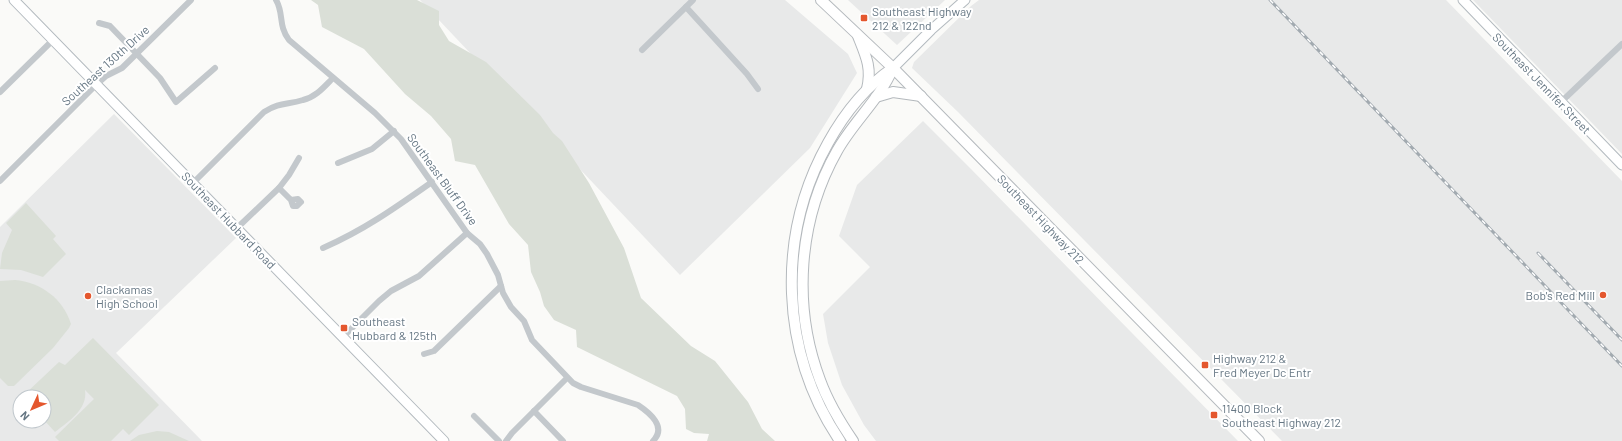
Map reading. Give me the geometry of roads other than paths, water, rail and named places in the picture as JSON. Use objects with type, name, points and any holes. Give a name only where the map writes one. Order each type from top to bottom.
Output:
[{"type":"main road","name":"Southeast Hubbard Road","points":[[14,0],[54,39],[444,441]]},
{"type":"main road","name":"Southeast Highway 212","points":[[821,0],[921,96],[1259,441]]},
{"type":"main road","points":[[840,441],[822,411],[803,365],[796,333],[792,295],[793,253],[799,215],[814,170],[835,131],[867,89],[893,68],[931,30],[965,0]]},
{"type":"main road","name":"Southeast Jennifer Street","points":[[1463,0],[1622,165]]},
{"type":"main road","points":[[856,33],[869,64],[870,72],[867,89]]},
{"type":"main road","points":[[853,441],[830,403],[820,380],[813,357],[806,329],[803,259],[810,219],[824,177],[844,139],[887,82],[893,68]]},
{"type":"main road","points":[[876,97],[893,92],[921,96]]},
{"type":"street","name":"Southeast Bluff Drive","points":[[276,0],[280,9],[284,34],[295,46],[375,113],[408,147],[466,233],[480,244],[487,254],[498,275],[500,286],[511,307],[524,321],[532,340],[567,378],[581,387],[638,405],[644,409],[655,420],[658,427],[657,437],[653,441]]},
{"type":"street","points":[[642,50],[693,0]]},
{"type":"street","name":"Southeast 130th Drive","points":[[0,181],[97,84],[106,76],[122,68],[189,1]]},
{"type":"street","points":[[686,7],[747,74],[758,89]]},
{"type":"street","points":[[99,23],[110,26],[137,53],[166,84],[176,102],[215,68]]},
{"type":"street","points":[[0,92],[54,39]]},
{"type":"street","points":[[1560,102],[1622,44]]},
{"type":"street","points":[[193,182],[264,112],[278,104],[310,98],[324,88],[333,78]]},
{"type":"street","points":[[338,163],[372,149],[394,131]]},
{"type":"street","points":[[237,228],[279,188],[299,158]]},
{"type":"street","points":[[322,248],[348,237],[375,222],[432,182]]},
{"type":"street","points":[[279,188],[291,200]]},
{"type":"street","points":[[343,336],[379,300],[391,291],[420,276],[466,233]]},
{"type":"street","points":[[424,354],[434,351],[500,286]]},
{"type":"street","points":[[506,441],[512,433],[567,378]]},
{"type":"street","points":[[534,411],[563,441]]},
{"type":"street","points":[[474,416],[498,441]]},
{"type":"railway","points":[[1270,0],[1622,366]]},
{"type":"railway","points":[[1538,253],[1622,340]]},
{"type":"place","name":"Southeast Highway 212 & 122nd","points":[[864,18]]},
{"type":"place","name":"Bob's Red Mill","points":[[1603,295]]},
{"type":"place","name":"Clackamas High School","points":[[88,296]]},
{"type":"place","name":"Southeast Hubbard & 125th","points":[[344,328]]},
{"type":"place","name":"Highway 212 & Fred Meyer Dc Entr","points":[[1205,365]]},
{"type":"place","name":"11400 Block Southeast Highway 212","points":[[1214,415]]}]
